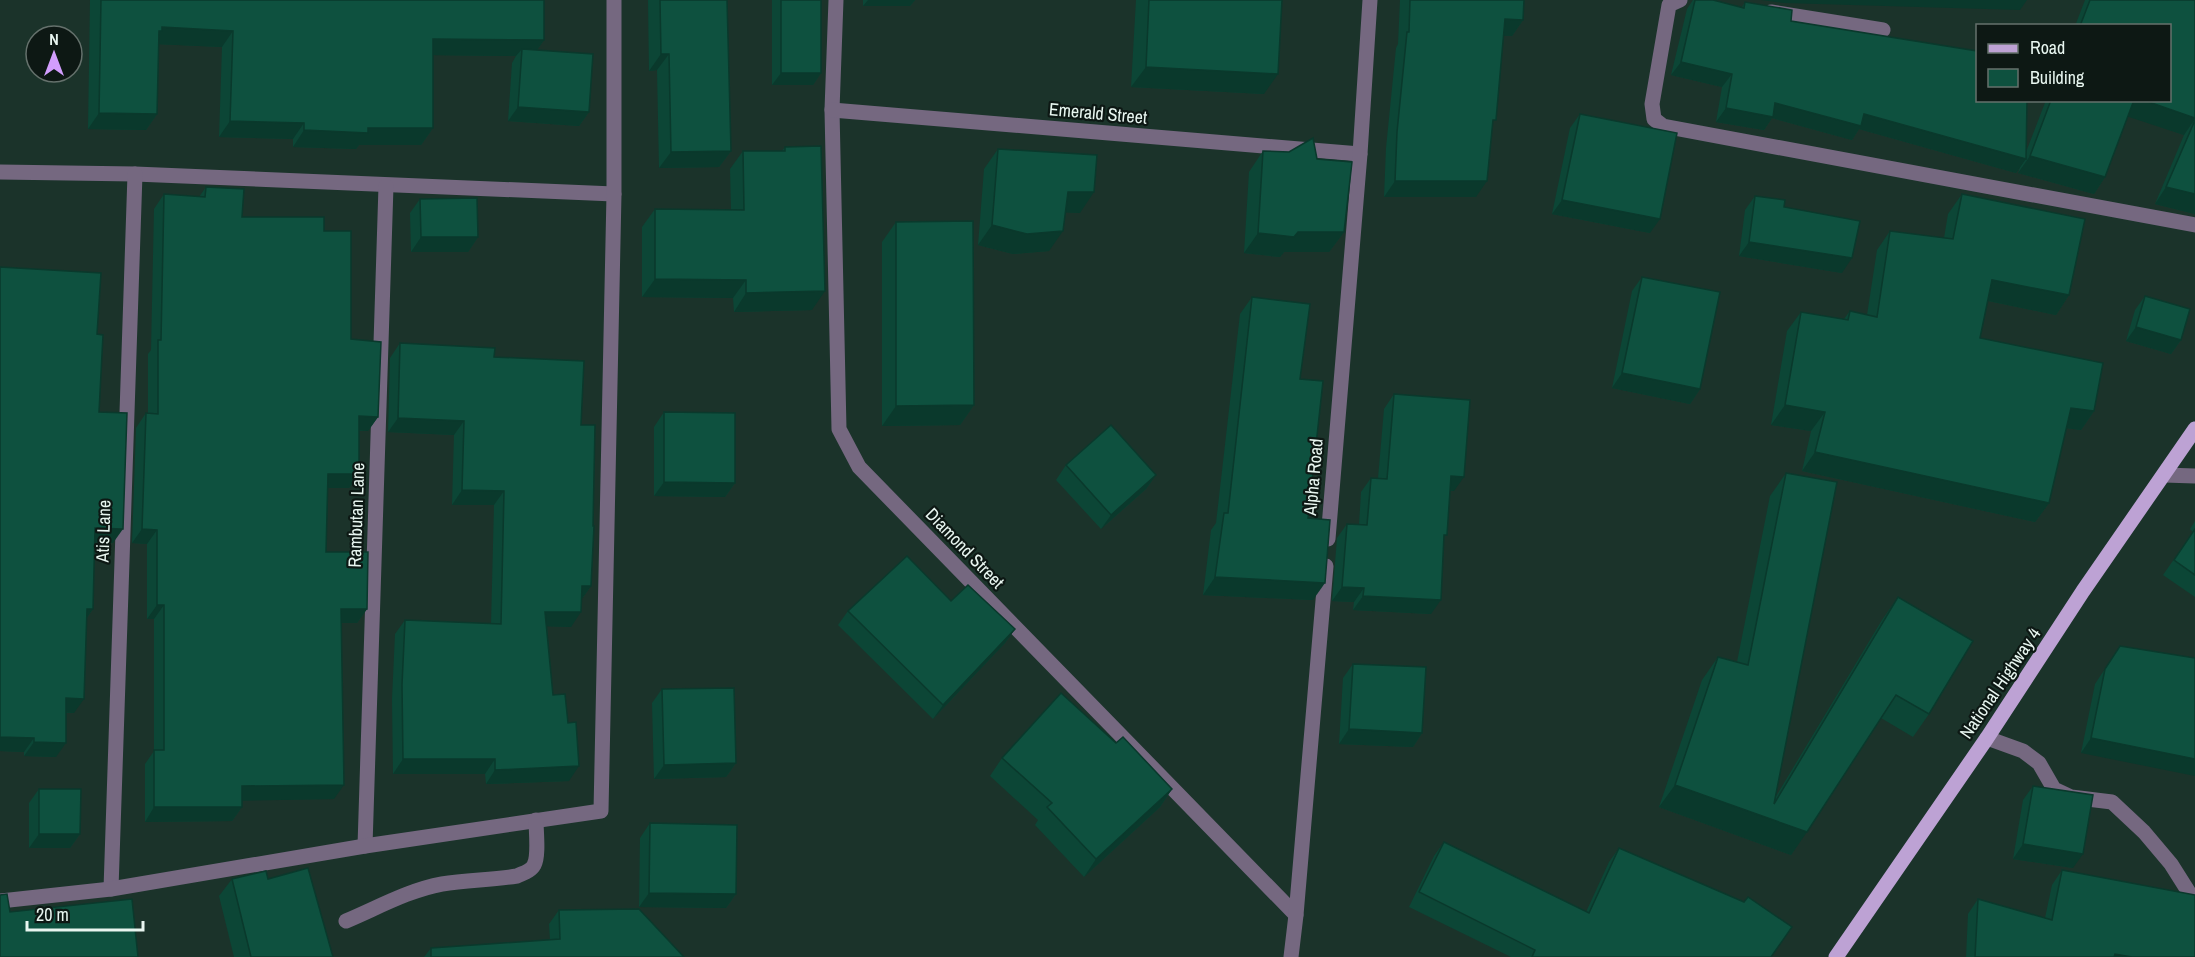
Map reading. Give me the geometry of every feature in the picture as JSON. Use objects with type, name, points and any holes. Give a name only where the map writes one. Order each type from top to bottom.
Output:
[{"type":"main road","name":"National Highway 4","points":[[1836,957],[2195,429]]},
{"type":"street","points":[[0,901],[111,889],[365,846],[600,811],[614,194],[614,0]]},
{"type":"street","name":"Diamond Street","points":[[836,0],[832,110],[839,429],[859,467],[1296,915]]},
{"type":"street","name":"Alpha Road","points":[[1291,957],[1360,154],[1370,0]]},
{"type":"street","points":[[1680,0],[1669,5],[1652,104],[1654,119],[1663,126],[2195,225]]},
{"type":"street","points":[[1756,9],[1884,30]]},
{"type":"street","name":"Emerald Street","points":[[832,110],[1360,154]]},
{"type":"street","points":[[0,172],[135,174],[614,194]]},
{"type":"street","name":"Atis Lane","points":[[111,889],[135,174]]},
{"type":"street","name":"Rambutan Lane","points":[[365,846],[386,186]]},
{"type":"street","points":[[2164,475],[2195,476]]},
{"type":"street","points":[[1987,738],[2023,751],[2039,763],[2054,789],[2071,797],[2112,802],[2151,840],[2171,864],[2195,902]]},
{"type":"street","points":[[346,921],[399,898],[442,884],[507,878],[527,871],[534,866],[536,858],[536,820]]},
{"type":"building","points":[[101,0],[544,0],[544,40],[433,39],[433,128],[368,128],[368,133],[304,130],[304,123],[230,121],[233,31],[162,27],[162,31],[159,31],[157,114],[99,113]]},
{"type":"building","points":[[660,0],[727,0],[731,151],[671,152],[669,54],[661,54]]},
{"type":"building","points":[[781,0],[821,0],[821,73],[781,73]]},
{"type":"building","points":[[1149,0],[1282,0],[1278,74],[1146,67]]},
{"type":"building","points":[[1410,0],[1524,0],[1523,20],[1505,19],[1496,120],[1493,120],[1487,181],[1395,181],[1397,132],[1407,32],[1409,32]]},
{"type":"building","points":[[1695,0],[1713,0],[1744,8],[1745,2],[1792,10],[1791,21],[1976,51],[1976,102],[2027,102],[2026,159],[1864,114],[1861,126],[1775,103],[1773,117],[1726,108],[1732,74],[1681,62]]},
{"type":"building","points":[[2090,0],[2195,0],[2195,118],[2149,102],[2171,102],[2171,24],[2081,24]]},
{"type":"building","points":[[522,49],[593,54],[589,112],[518,107]]},
{"type":"building","points":[[2050,102],[2133,102],[2105,177],[2030,156]]},
{"type":"building","points":[[1580,114],[1677,133],[1660,219],[1562,200]]},
{"type":"building","points":[[2195,120],[2195,194],[2166,187]]},
{"type":"building","points":[[1313,138],[1317,159],[1352,162],[1344,232],[1298,232],[1294,237],[1258,233],[1263,151],[1289,152]]},
{"type":"building","points":[[821,146],[825,291],[746,293],[746,280],[655,279],[655,209],[744,210],[743,151],[785,151],[785,147]]},
{"type":"building","points":[[998,149],[1097,155],[1094,192],[1068,192],[1063,231],[1027,234],[992,225]]},
{"type":"building","points":[[206,187],[244,189],[242,217],[324,217],[324,231],[351,231],[351,339],[381,342],[378,417],[359,416],[359,474],[328,474],[326,552],[368,552],[367,609],[341,609],[344,785],[242,786],[242,807],[154,807],[154,750],[164,750],[164,605],[157,605],[157,530],[142,529],[146,413],[158,414],[158,340],[161,340],[164,194],[205,197]]},
{"type":"building","points":[[1962,194],[2085,219],[2069,295],[1992,280],[1980,338],[2103,363],[2094,411],[2071,408],[2049,503],[1815,452],[1825,412],[1785,405],[1801,312],[1848,320],[1850,311],[1877,317],[1890,231],[1953,239]]},
{"type":"building","points":[[1755,196],[1785,200],[1784,207],[1860,221],[1852,258],[1749,242]]},
{"type":"building","points":[[477,198],[478,237],[421,237],[420,199]]},
{"type":"building","points":[[973,221],[974,405],[896,406],[896,222]]},
{"type":"building","points":[[0,267],[101,273],[97,334],[103,335],[99,412],[127,413],[123,529],[95,528],[93,609],[87,609],[84,699],[66,698],[66,743],[34,742],[34,738],[0,737]]},
{"type":"building","points":[[1642,277],[1720,292],[1700,389],[1622,373]]},
{"type":"building","points":[[2145,296],[2190,309],[2181,340],[2136,327]]},
{"type":"building","points":[[1252,297],[1310,304],[1300,379],[1323,381],[1308,518],[1330,520],[1325,583],[1215,577],[1224,513],[1228,513]]},
{"type":"building","points":[[400,343],[495,348],[494,357],[584,361],[581,425],[595,425],[591,586],[582,586],[581,612],[545,612],[553,695],[565,694],[568,723],[576,722],[579,766],[495,770],[495,759],[403,759],[402,685],[405,620],[501,624],[504,491],[462,490],[464,421],[398,418]]},
{"type":"building","points":[[1394,394],[1470,400],[1464,477],[1451,476],[1447,535],[1444,535],[1441,600],[1363,596],[1364,588],[1342,587],[1347,524],[1367,525],[1371,478],[1387,479]]},
{"type":"building","points":[[664,412],[735,413],[735,483],[664,482]]},
{"type":"building","points":[[1111,425],[1156,475],[1111,515],[1066,465]]},
{"type":"building","points":[[1786,473],[1837,482],[1774,804],[1898,597],[1973,641],[1929,714],[1896,695],[1807,832],[1675,785],[1718,657],[1748,665]]},
{"type":"building","points":[[2195,529],[2195,575],[2174,560]]},
{"type":"building","points":[[907,556],[951,601],[968,585],[1015,629],[943,705],[848,611]]},
{"type":"building","points":[[2120,646],[2195,658],[2195,759],[2091,738],[2105,669]]},
{"type":"building","points":[[1353,664],[1426,667],[1422,733],[1349,729]]},
{"type":"building","points":[[734,688],[736,763],[664,765],[662,689]]},
{"type":"building","points":[[1061,693],[1116,743],[1123,737],[1172,789],[1096,859],[1047,807],[1052,803],[1002,758]]},
{"type":"building","points":[[2033,786],[2093,795],[2083,854],[2023,844]]},
{"type":"building","points":[[39,789],[81,789],[80,834],[39,834]]},
{"type":"building","points":[[650,823],[737,825],[736,894],[649,893]]},
{"type":"building","points":[[1444,842],[1589,913],[1619,848],[1744,902],[1748,897],[1792,927],[1771,957],[1532,957],[1535,950],[1419,892]]},
{"type":"building","points":[[308,868],[333,957],[251,957],[232,879],[266,871],[268,879]]},
{"type":"building","points":[[2062,870],[2195,895],[2195,957],[2132,957],[2115,954],[2114,957],[1975,957],[1978,899],[2052,920]]},
{"type":"building","points":[[7,894],[10,912],[132,899],[138,957],[0,957],[0,895]]},
{"type":"building","points":[[639,909],[684,957],[431,957],[431,948],[560,939],[559,910]]}]
